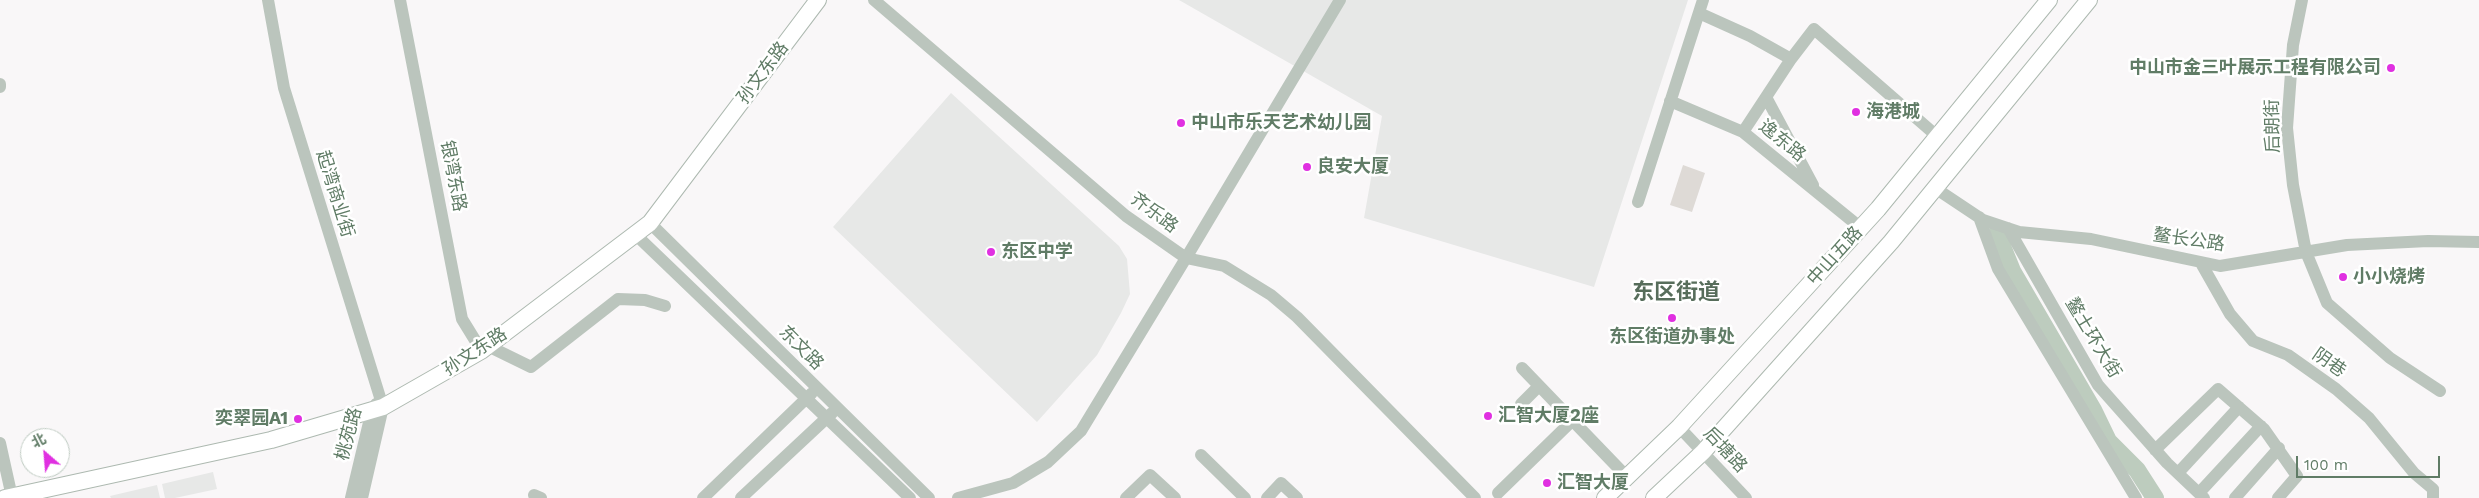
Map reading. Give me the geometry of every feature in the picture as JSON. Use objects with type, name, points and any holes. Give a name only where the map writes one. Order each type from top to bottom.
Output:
[{"type":"main road","name":"孙文东路","points":[[483,346],[642,216],[808,0]]},
{"type":"main road","name":"孙文东路","points":[[8,494],[271,440],[379,404],[483,346],[650,224],[818,0]]},
{"type":"main road","name":"中山五路","points":[[1605,498],[1679,427],[1861,228],[1938,137],[2049,0]]},
{"type":"main road","name":"中山五路","points":[[1654,498],[1703,452],[1891,242],[2088,0]]},
{"type":"street","name":"起湾商业街","points":[[268,0],[284,88],[379,404]]},
{"type":"street","name":"银湾东路","points":[[400,0],[462,319],[483,346]]},
{"type":"street","name":"齐乐路","points":[[874,0],[1126,216],[1186,258],[1340,0]]},
{"type":"street","points":[[1638,202],[1703,0]]},
{"type":"street","name":"后朗街","points":[[2302,0],[2293,45],[2287,128],[2293,186],[2306,252],[2327,303],[2390,358],[2440,391]]},
{"type":"street","points":[[1698,13],[1750,36],[1791,59]]},
{"type":"street","points":[[1743,132],[1791,59],[1814,29],[1938,137]]},
{"type":"street","points":[[1766,96],[1816,190]]},
{"type":"street","name":"逸东路","points":[[1670,101],[1743,132],[1861,228]]},
{"type":"street","name":"鳌长公路","points":[[1935,188],[1979,217],[2019,232],[2091,240],[2220,266],[2347,245],[2428,241],[2479,242]]},
{"type":"street","points":[[1979,217],[1998,269],[2136,498]]},
{"type":"street","name":"东文路","points":[[650,224],[929,498]]},
{"type":"street","name":"鳌土环大街","points":[[2008,228],[2098,385],[2155,450],[2202,496]]},
{"type":"street","name":"东文路","points":[[636,236],[910,498]]},
{"type":"street","points":[[958,498],[1013,483],[1048,462],[1081,431],[1186,258],[1224,266],[1271,295],[1304,324],[1475,498]]},
{"type":"street","name":"阴巷","points":[[2201,263],[2230,314],[2253,341],[2288,356],[2336,389],[2369,418],[2414,473],[2433,489],[2433,498]]},
{"type":"street","points":[[483,346],[531,367],[618,300],[645,300],[665,306]]},
{"type":"street","points":[[1522,368],[1627,477]]},
{"type":"street","points":[[1521,404],[1540,386]]},
{"type":"street","points":[[703,498],[817,388]]},
{"type":"street","points":[[2155,450],[2218,389],[2261,426],[2279,448],[2297,476],[2278,498]]},
{"type":"street","name":"桃苑路","points":[[351,498],[379,404]]},
{"type":"street","name":"桃苑路","points":[[362,498],[379,404]]},
{"type":"street","points":[[2178,473],[2239,407]]},
{"type":"street","points":[[741,498],[838,408]]},
{"type":"street","points":[[1498,493],[1573,420]]},
{"type":"street","points":[[2202,496],[2261,426]]},
{"type":"street","name":"后塘路","points":[[1679,427],[1746,498]]},
{"type":"street","points":[[0,442],[8,494]]},
{"type":"street","points":[[2235,498],[2279,448]]},
{"type":"street","points":[[1201,455],[1245,498]]},
{"type":"street","points":[[1128,497],[1150,474],[1175,498]]},
{"type":"street","points":[[1267,498],[1281,483],[1297,498]]},
{"type":"shaded area","points":[[1179,0],[1688,0],[1594,287],[1364,218],[1382,116]]},
{"type":"shaded area","name":"东区中学","points":[[951,93],[1119,246],[1127,259],[1130,294],[1121,313],[1097,355],[1037,422],[833,227]]},
{"type":"shaded area","points":[[1683,165],[1705,173],[1692,212],[1670,205]]},
{"type":"shaded area","points":[[213,472],[217,489],[175,498],[165,498],[162,484]]},
{"type":"shaded area","points":[[157,485],[160,498],[111,498],[110,496]]},
{"type":"waterway","points":[[1997,234],[2012,271],[2093,410],[2108,441],[2137,470],[2155,498]]},
{"type":"place","name":"中山市金三叶展示工程有限公司","points":[[2391,68]]},
{"type":"place","name":"海港城","points":[[1856,112]]},
{"type":"place","name":"中山市乐天艺术幼儿园","points":[[1181,123]]},
{"type":"place","name":"良安大厦","points":[[1307,167]]},
{"type":"place","name":"东区中学","points":[[991,252]]},
{"type":"place","name":"小小烧烤","points":[[2343,277]]},
{"type":"place","name":"东区街道办事处","points":[[1672,318]]},
{"type":"place","name":"汇智大厦2座","points":[[1488,416]]},
{"type":"place","name":"奕翠园A1","points":[[298,419]]},
{"type":"place","name":"汇智大厦","points":[[1547,483]]},
{"type":"district","name":"东区街道","points":[[1676,293]]}]
